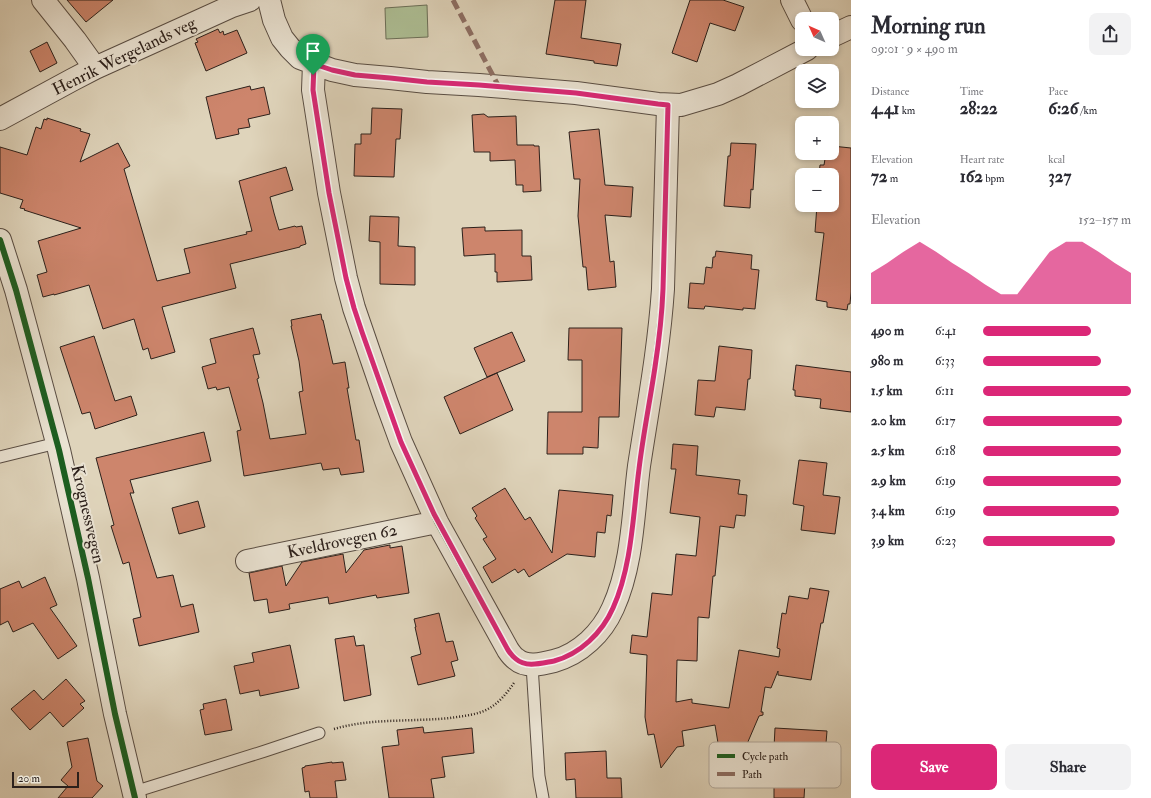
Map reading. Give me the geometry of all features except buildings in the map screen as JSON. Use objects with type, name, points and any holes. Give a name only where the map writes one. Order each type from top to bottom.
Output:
[{"type":"street","points":[[44,0],[95,68]]},
{"type":"street","name":"Henrik Wergelands veg","points":[[0,119],[95,68],[199,20],[250,0]]},
{"type":"street","points":[[269,0],[274,20],[282,38],[300,58],[332,70],[355,75],[576,93],[658,104],[681,105],[718,94],[795,55]]},
{"type":"street","points":[[792,0],[798,12]]},
{"type":"street","points":[[839,33],[851,27]]},
{"type":"street","points":[[314,64],[313,90],[335,226],[354,308],[386,401],[401,442],[437,522],[508,650],[516,660],[528,664],[556,660],[576,652],[588,642],[606,622],[620,591],[630,543],[641,455],[662,314],[668,105]]},
{"type":"street","name":"Krognessvegen","points":[[0,240],[16,290],[57,443],[88,578],[115,714],[134,795]]},
{"type":"street","name":"Kveldrovegen 62","points":[[247,561],[437,522]]},
{"type":"lane","points":[[0,457],[57,443]]},
{"type":"lane","points":[[528,664],[539,776],[543,798]]},
{"type":"lane","points":[[134,795],[319,733]]},
{"type":"path","points":[[319,733],[361,723],[438,719],[475,714],[488,709],[507,693],[528,664]]},
{"type":"green space","points":[[427,5],[428,37],[386,39],[385,8]]},
{"type":"marked path","points":[[453,0],[499,87]]},
{"type":"cycle path","points":[[314,64],[313,90],[329,193],[346,278],[354,308],[386,401],[401,442],[437,522],[508,650],[514,657],[524,664],[544,663],[564,658],[581,648],[589,641],[603,626],[613,608],[625,574],[631,538],[639,466],[659,334],[663,289],[668,105]]},
{"type":"cycle path","points":[[0,240],[16,290],[59,450],[88,578],[115,714],[135,798]]},
{"type":"route","points":[[314,64],[355,75],[576,93],[668,105],[662,314],[626,567],[620,591],[606,622],[588,642],[570,655],[541,664],[532,664],[522,663],[516,660],[508,650],[437,522],[401,442],[362,332],[346,278],[322,153],[313,90],[313,75],[314,64]]}]
